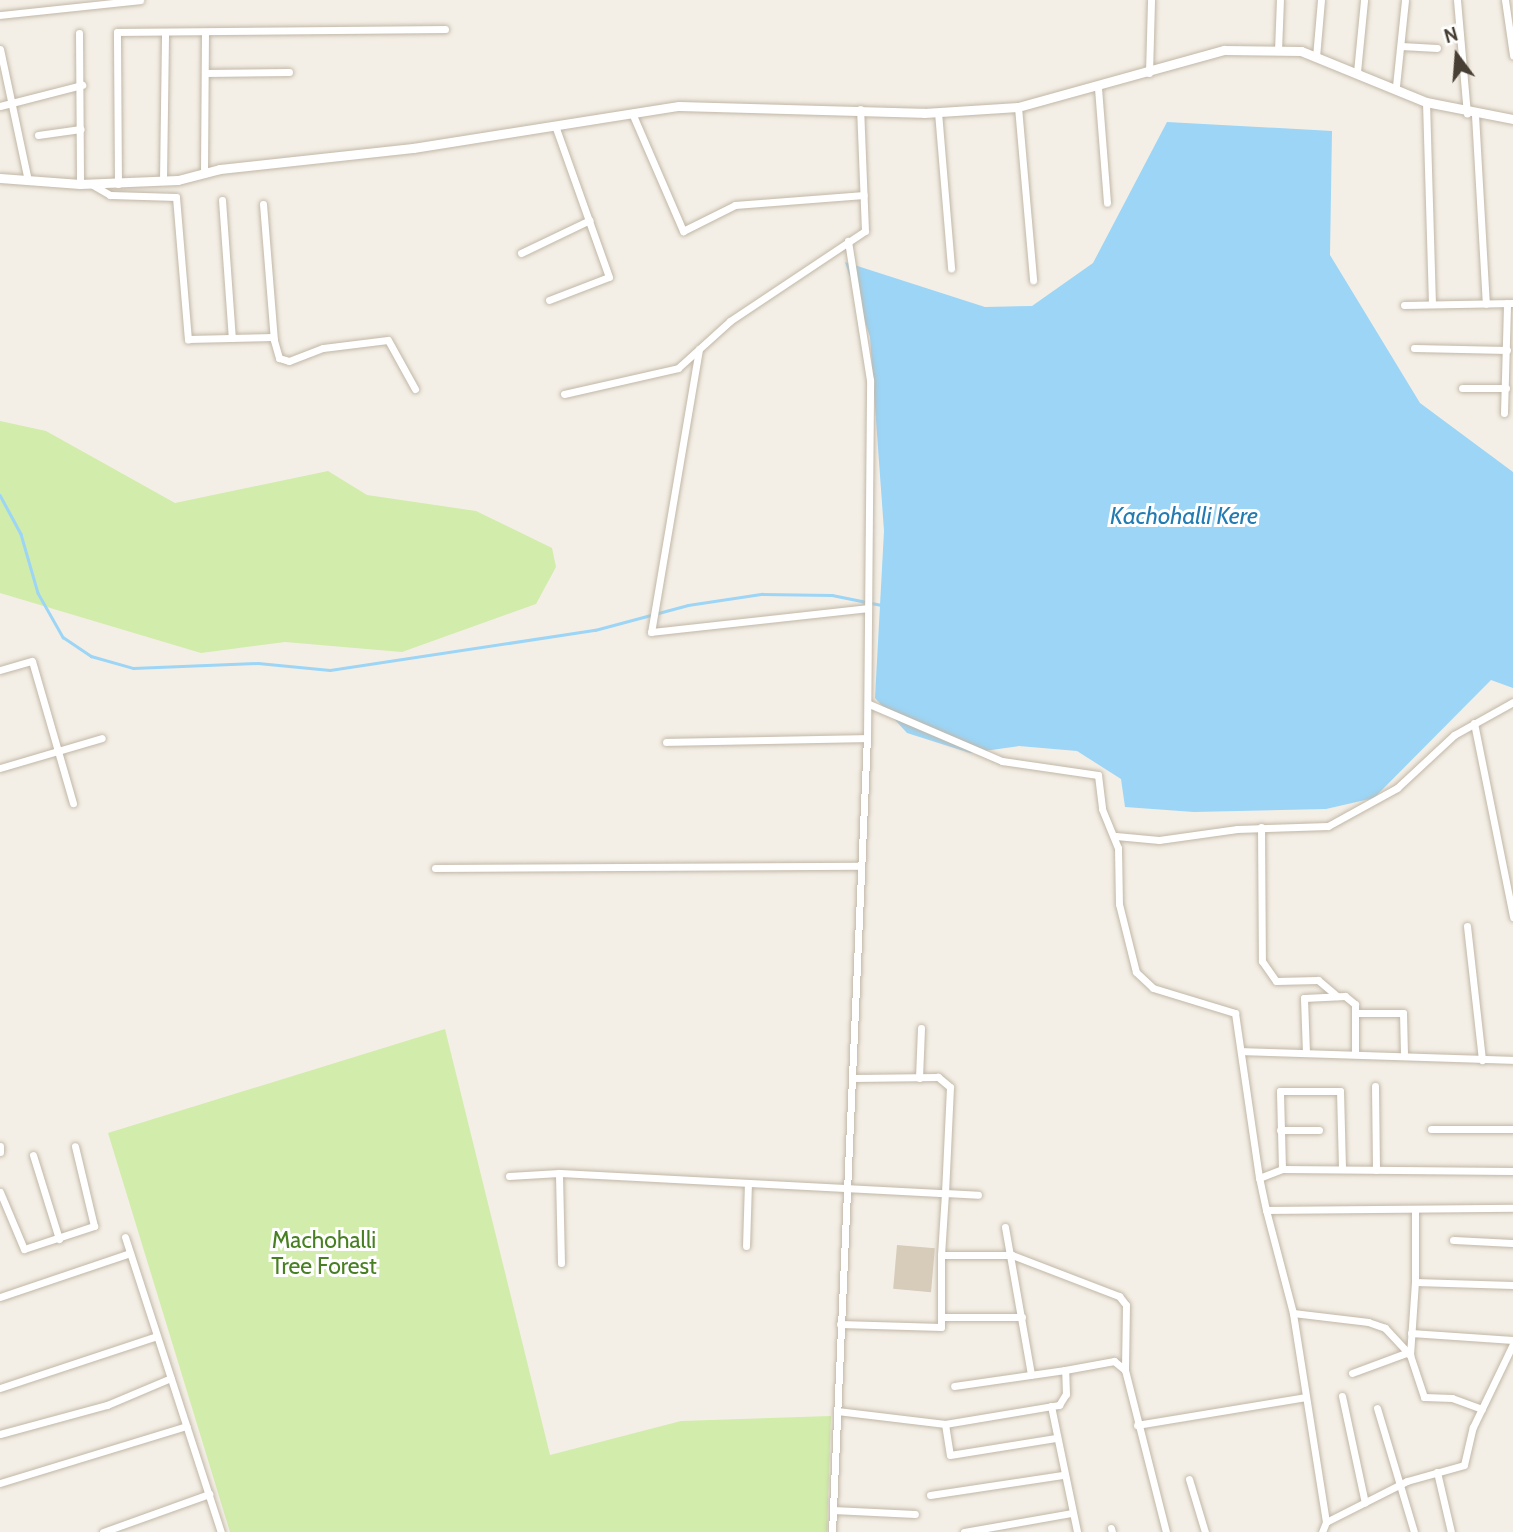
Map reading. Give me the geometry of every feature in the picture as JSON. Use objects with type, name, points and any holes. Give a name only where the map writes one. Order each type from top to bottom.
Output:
[{"type":"street","points":[[0,15],[140,0]]},
{"type":"street","points":[[1149,73],[1151,0]]},
{"type":"street","points":[[1278,51],[1280,0]]},
{"type":"street","points":[[1316,57],[1321,0]]},
{"type":"street","points":[[1357,72],[1364,0]]},
{"type":"street","points":[[1396,86],[1405,0]]},
{"type":"street","points":[[1457,0],[1471,114],[1486,304]]},
{"type":"street","points":[[1505,0],[1513,55]]},
{"type":"street","points":[[118,184],[117,32],[205,34],[445,29]]},
{"type":"street","points":[[79,33],[85,184]]},
{"type":"street","points":[[163,180],[165,33]]},
{"type":"street","points":[[204,174],[205,34]]},
{"type":"street","points":[[1401,46],[1437,48]]},
{"type":"street","points":[[0,178],[85,184],[163,180],[679,106],[860,108],[938,112],[1018,107],[1098,88],[1224,50],[1278,51],[1316,57],[1396,86],[1426,102],[1471,114],[1513,119]]},
{"type":"street","points":[[1,54],[28,181]]},
{"type":"street","points":[[205,73],[289,72]]},
{"type":"street","points":[[0,106],[82,85]]},
{"type":"street","points":[[1098,88],[1107,203]]},
{"type":"street","points":[[1426,102],[1432,304]]},
{"type":"street","points":[[1018,107],[1033,280]]},
{"type":"street","points":[[564,394],[678,368],[730,321],[865,230],[860,108]]},
{"type":"street","points":[[938,112],[951,268]]},
{"type":"street","points":[[632,113],[683,231],[735,205],[864,195]]},
{"type":"street","points":[[549,300],[609,277],[555,125]]},
{"type":"street","points":[[38,135],[81,129]]},
{"type":"street","points":[[85,184],[110,195],[176,197],[188,339],[274,340]]},
{"type":"street","points":[[222,200],[232,338]]},
{"type":"street","points":[[263,204],[274,340],[279,358],[289,361],[323,348],[388,340],[415,389]]},
{"type":"street","points":[[520,253],[590,220]]},
{"type":"street","points":[[832,1532],[869,704],[870,380],[848,241]]},
{"type":"street","points":[[1404,305],[1510,303],[1507,350],[1510,361],[1504,413]]},
{"type":"street","points":[[1414,348],[1507,350]]},
{"type":"street","points":[[699,349],[651,632],[868,608]]},
{"type":"street","points":[[1462,388],[1506,388]]},
{"type":"street","points":[[0,670],[32,661],[73,803]]},
{"type":"street","points":[[1116,836],[1193,838],[1261,827],[1339,821],[1397,788],[1474,723],[1513,702]]},
{"type":"street","points":[[869,704],[1002,761],[1098,775],[1102,809],[1116,836],[1119,904],[1136,972],[1145,984],[1167,994],[1230,1007],[1242,1051],[1259,1178],[1293,1313],[1326,1522],[1322,1532]]},
{"type":"street","points":[[1474,723],[1513,917]]},
{"type":"street","points":[[0,768],[102,738]]},
{"type":"street","points":[[666,742],[867,738]]},
{"type":"street","points":[[1261,827],[1262,961],[1276,981],[1318,980],[1338,996]]},
{"type":"street","points":[[435,868],[862,866]]},
{"type":"street","points":[[1467,926],[1482,1060]]},
{"type":"street","points":[[1306,1053],[1304,998],[1338,996],[1351,998],[1355,1013],[1355,1054]]},
{"type":"street","points":[[1402,1004],[1404,1054]]},
{"type":"street","points":[[1355,1013],[1403,1013]]},
{"type":"street","points":[[919,1078],[921,1028]]},
{"type":"street","points":[[1242,1051],[1404,1054],[1513,1060]]},
{"type":"street","points":[[840,1324],[941,1327],[950,1087],[938,1077],[852,1078]]},
{"type":"street","points":[[1375,1086],[1376,1170]]},
{"type":"street","points":[[1282,1169],[1280,1091],[1340,1091],[1342,1169]]},
{"type":"street","points":[[1431,1129],[1513,1129]]},
{"type":"street","points":[[1280,1130],[1319,1130]]},
{"type":"street","points":[[0,1146],[0,1152]]},
{"type":"street","points":[[0,1192],[2,1205],[18,1246],[23,1249],[60,1239],[97,1221],[75,1146]]},
{"type":"street","points":[[33,1154],[60,1239]]},
{"type":"street","points":[[1259,1178],[1282,1169],[1513,1171]]},
{"type":"street","points":[[509,1176],[559,1173],[978,1195]]},
{"type":"street","points":[[559,1173],[561,1263]]},
{"type":"street","points":[[746,1246],[748,1183]]},
{"type":"street","points":[[1266,1210],[1513,1208]]},
{"type":"street","points":[[1408,1354],[1415,1282],[1415,1209]]},
{"type":"street","points":[[1005,1227],[1031,1375]]},
{"type":"street","points":[[125,1237],[221,1532]]},
{"type":"street","points":[[1453,1240],[1513,1243]]},
{"type":"street","points":[[0,1297],[130,1253]]},
{"type":"street","points":[[942,1255],[1012,1255],[1118,1296],[1126,1305],[1125,1370],[1136,1425],[1167,1532]]},
{"type":"street","points":[[1415,1282],[1513,1285]]},
{"type":"street","points":[[1293,1313],[1368,1322],[1385,1328],[1408,1354],[1424,1397],[1452,1398],[1482,1409]]},
{"type":"street","points":[[941,1317],[1022,1317]]},
{"type":"street","points":[[1326,1522],[1398,1486],[1464,1465],[1482,1409],[1513,1342],[1412,1333]]},
{"type":"street","points":[[0,1388],[157,1336]]},
{"type":"street","points":[[1352,1373],[1408,1354]]},
{"type":"street","points":[[954,1386],[1114,1361],[1125,1370]]},
{"type":"street","points":[[837,1411],[945,1424],[1051,1406],[1066,1394],[1065,1370]]},
{"type":"street","points":[[0,1434],[107,1405],[171,1378]]},
{"type":"street","points":[[1342,1396],[1365,1503]]},
{"type":"street","points":[[1136,1425],[1306,1397]]},
{"type":"street","points":[[1051,1406],[1062,1475],[1077,1532]]},
{"type":"street","points":[[1377,1408],[1398,1486],[1414,1532]]},
{"type":"street","points":[[945,1424],[950,1455],[1055,1438]]},
{"type":"street","points":[[0,1483],[187,1426]]},
{"type":"street","points":[[1437,1472],[1451,1532]]},
{"type":"street","points":[[930,1495],[1062,1475]]},
{"type":"street","points":[[1189,1479],[1205,1532]]},
{"type":"street","points":[[103,1532],[209,1494]]},
{"type":"street","points":[[832,1510],[915,1514]]},
{"type":"street","points":[[964,1532],[1072,1513]]},
{"type":"green space","points":[[0,421],[46,431],[175,503],[328,471],[367,495],[476,511],[552,548],[556,567],[536,604],[402,652],[285,642],[201,653],[0,593]]},
{"type":"green space","name":"Machohalli Tree Forest","points":[[445,1029],[550,1455],[681,1421],[831,1416],[827,1532],[230,1532],[108,1133]]},
{"type":"water","name":"Kachohalli Kere","points":[[1167,122],[1332,131],[1330,255],[1420,403],[1513,472],[1513,688],[1491,680],[1374,798],[1326,809],[1194,812],[1125,807],[1121,779],[1077,751],[1019,746],[970,753],[907,733],[875,698],[884,531],[870,337],[845,262],[985,307],[1032,306],[1093,263]]},
{"type":"building","points":[[897,1245],[935,1248],[931,1292],[893,1289]]},
{"type":"waterway","points":[[0,495],[21,534],[38,593],[63,637],[91,656],[133,668],[258,663],[330,670],[595,630],[688,605],[762,594],[832,595],[881,605]]}]
